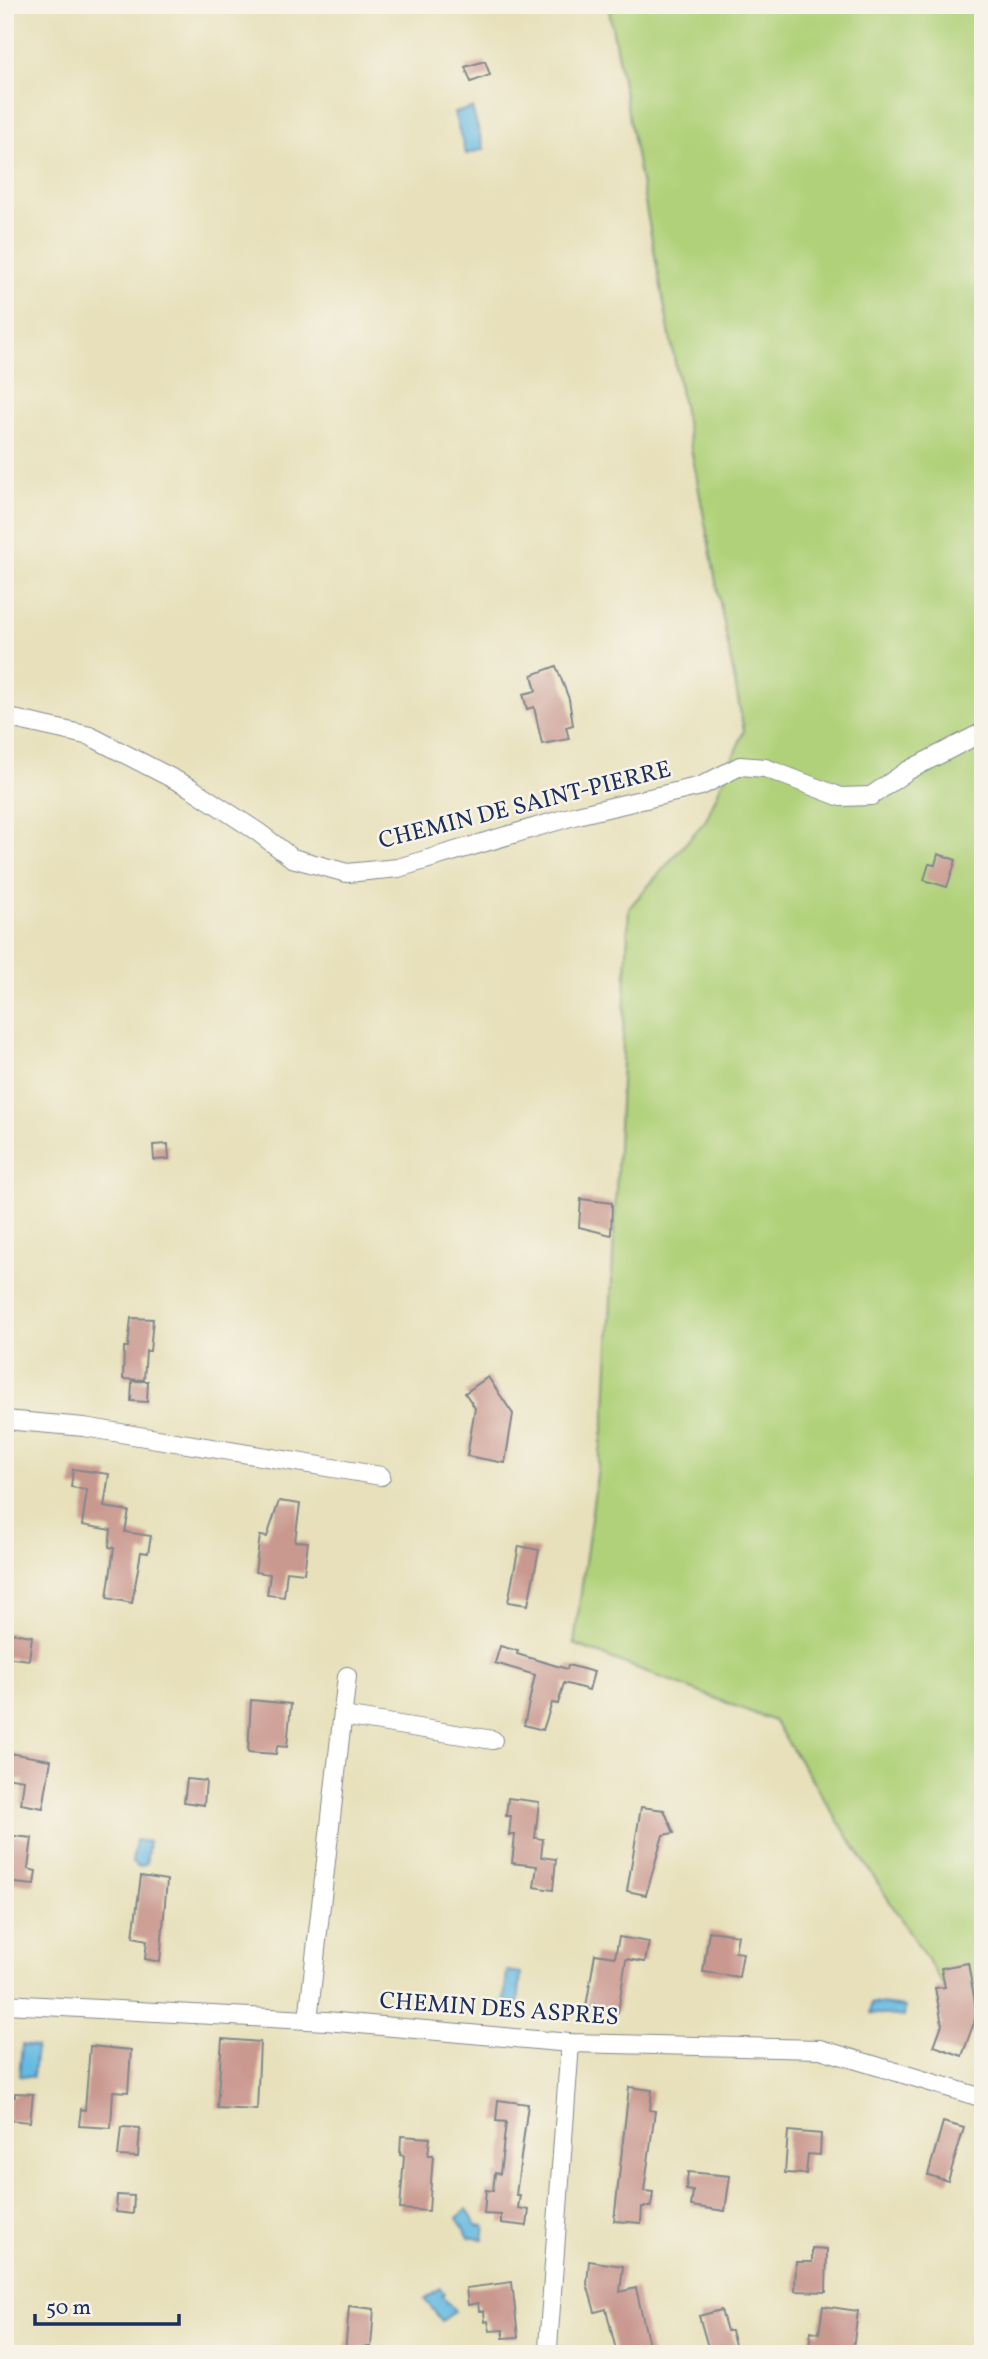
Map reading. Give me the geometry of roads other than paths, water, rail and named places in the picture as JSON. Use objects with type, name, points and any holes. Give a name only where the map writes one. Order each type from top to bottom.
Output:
[{"type":"street","name":"CHEMIN DE SAINT-PIERRE","points":[[5,717],[90,736],[191,788],[292,858],[347,873],[398,868],[577,815],[701,786],[740,766],[765,768],[841,797],[871,796],[907,771],[983,732]]},
{"type":"street","points":[[5,1420],[84,1427],[381,1476]]},
{"type":"street","points":[[308,2020],[348,1676]]},
{"type":"street","points":[[343,1716],[493,1740]]},
{"type":"street","name":"CHEMIN DES ASPRES","points":[[5,2004],[308,2020],[570,2043],[820,2049],[983,2098]]},
{"type":"street","points":[[551,2354],[548,2347],[570,2043]]},
{"type":"water","points":[[472,108],[484,149],[466,154],[454,113]]},
{"type":"water","points":[[136,1840],[149,1842],[146,1864],[139,1867],[132,1863]]},
{"type":"water","points":[[507,1971],[521,1973],[518,2004],[504,2002]]},
{"type":"water","points":[[871,2003],[905,2007],[904,2017],[870,2013]]},
{"type":"water","points":[[22,2045],[36,2047],[33,2077],[19,2076]]},
{"type":"water","points":[[467,2209],[476,2225],[485,2226],[483,2239],[469,2237],[457,2218]]},
{"type":"water","points":[[440,2288],[444,2293],[442,2296],[455,2311],[442,2321],[425,2300]]}]
